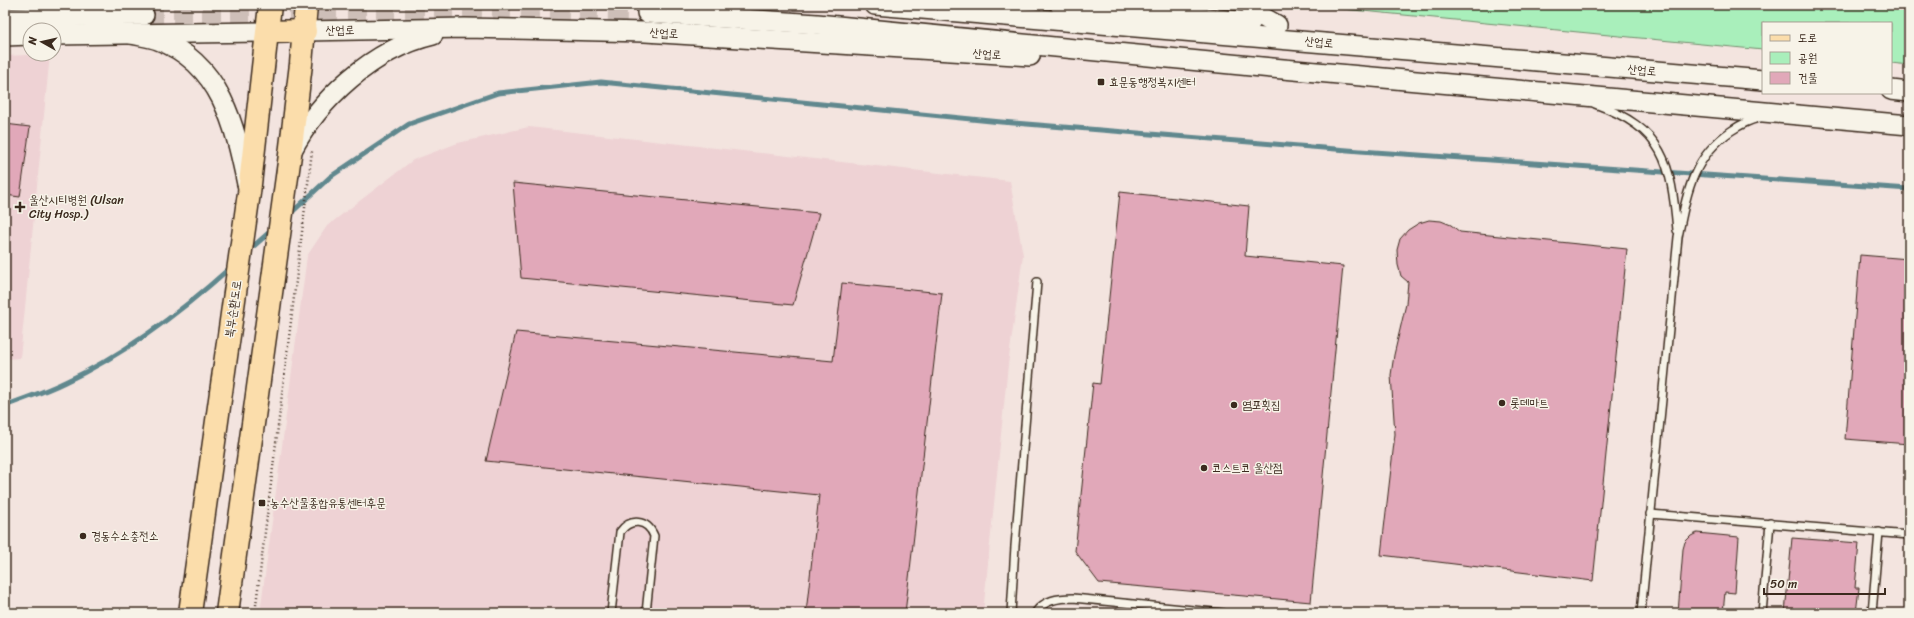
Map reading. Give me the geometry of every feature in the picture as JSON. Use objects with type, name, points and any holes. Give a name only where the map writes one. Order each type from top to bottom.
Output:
[{"type":"main road","name":"북부순환도로","points":[[190,613],[248,201],[270,5]]},
{"type":"main road","points":[[227,613],[289,163],[305,31],[306,5]]},
{"type":"main road","name":"산업로","points":[[875,5],[1762,80]]},
{"type":"main road","name":"산업로","points":[[1060,5],[1186,11],[1277,25],[1522,48],[1762,80]]},
{"type":"main road","points":[[1250,5],[1260,16],[1277,25]]},
{"type":"main road","name":"산업로","points":[[647,13],[825,24],[1272,68],[1909,125]]},
{"type":"main road","points":[[5,18],[144,15]]},
{"type":"main road","name":"산업로","points":[[62,35],[465,28],[676,33],[997,55],[1272,68]]},
{"type":"main road","points":[[289,163],[301,134],[332,95],[371,64],[397,48],[419,38],[465,28]]},
{"type":"main road","points":[[131,34],[157,39],[173,46],[190,59],[209,78],[221,96],[230,116],[238,142],[248,201]]},
{"type":"main road","points":[[5,36],[22,36]]},
{"type":"main road","points":[[1892,90],[1909,92]]},
{"type":"lane","points":[[1571,95],[1611,110],[1649,134],[1660,149],[1668,167],[1674,193],[1678,237]]},
{"type":"lane","points":[[1641,613],[1678,237],[1692,177],[1710,149],[1722,137],[1741,125],[1776,113]]},
{"type":"lane","points":[[1011,613],[1015,546],[1037,282]]},
{"type":"lane","points":[[1650,514],[1909,535]]},
{"type":"lane","points":[[611,613],[620,532],[624,525],[633,522],[643,523],[650,528],[654,536],[646,613]]},
{"type":"lane","points":[[1762,613],[1770,523]]},
{"type":"lane","points":[[1872,613],[1878,532]]},
{"type":"lane","points":[[1034,613],[1046,602],[1058,598],[1073,598],[1223,613]]},
{"type":"path","points":[[255,613],[308,185]]},
{"type":"shaded area","name":"울산시티병원 (Ulsan City Hosp.)","points":[[22,55],[22,62],[49,62],[20,358],[5,359],[5,56]]},
{"type":"shaded area","points":[[529,127],[1010,181],[1023,255],[1008,365],[983,613],[260,613],[307,256],[327,226],[413,160],[458,143]]},
{"type":"green space","points":[[1301,5],[1909,5],[1909,65],[1892,63],[1892,22],[1762,22],[1762,50]]},
{"type":"building","points":[[5,124],[30,127],[20,197],[5,195]]},
{"type":"building","points":[[513,183],[819,213],[793,305],[521,278]]},
{"type":"building","name":"코스트코 울산점","points":[[1120,192],[1249,206],[1245,256],[1343,266],[1311,602],[1099,583],[1075,551],[1093,383],[1100,384]]},
{"type":"building","name":"롯데마트","points":[[1429,220],[1441,221],[1451,225],[1460,232],[1627,249],[1593,581],[1381,555],[1395,434],[1391,375],[1406,304],[1408,282],[1401,276],[1398,265],[1397,250],[1400,239],[1408,230],[1419,223]]},
{"type":"building","points":[[1860,255],[1909,259],[1909,444],[1845,439]]},
{"type":"building","points":[[842,283],[942,293],[905,613],[806,613],[819,495],[486,461],[516,332],[833,361]]},
{"type":"building","points":[[1697,533],[1739,537],[1735,593],[1725,592],[1723,613],[1678,613],[1683,549],[1685,542]]},
{"type":"building","points":[[1792,538],[1859,543],[1855,588],[1859,588],[1856,613],[1785,613]]},
{"type":"waterway","points":[[289,215],[330,177],[409,124],[498,93],[601,82],[1001,122],[1360,151],[1909,189]]},
{"type":"waterway","points":[[248,251],[272,230]]},
{"type":"waterway","points":[[5,406],[58,386],[110,358],[173,315],[232,266]]},
{"type":"tunnel","points":[[144,15],[466,10],[647,13]]},
{"type":"place","name":"효문동행정복지센터","points":[[1101,82]]},
{"type":"place","name":"울산시티병원 (Ulsan City Hosp.)","points":[[20,207]]},
{"type":"place","name":"롯데마트","points":[[1502,403]]},
{"type":"place","name":"염포횟집","points":[[1234,405]]},
{"type":"place","name":"코스트코 울산점","points":[[1204,468]]},
{"type":"place","name":"농수산물종합유통센터후문","points":[[262,503]]},
{"type":"place","name":"경동수소충전소","points":[[83,536]]}]
